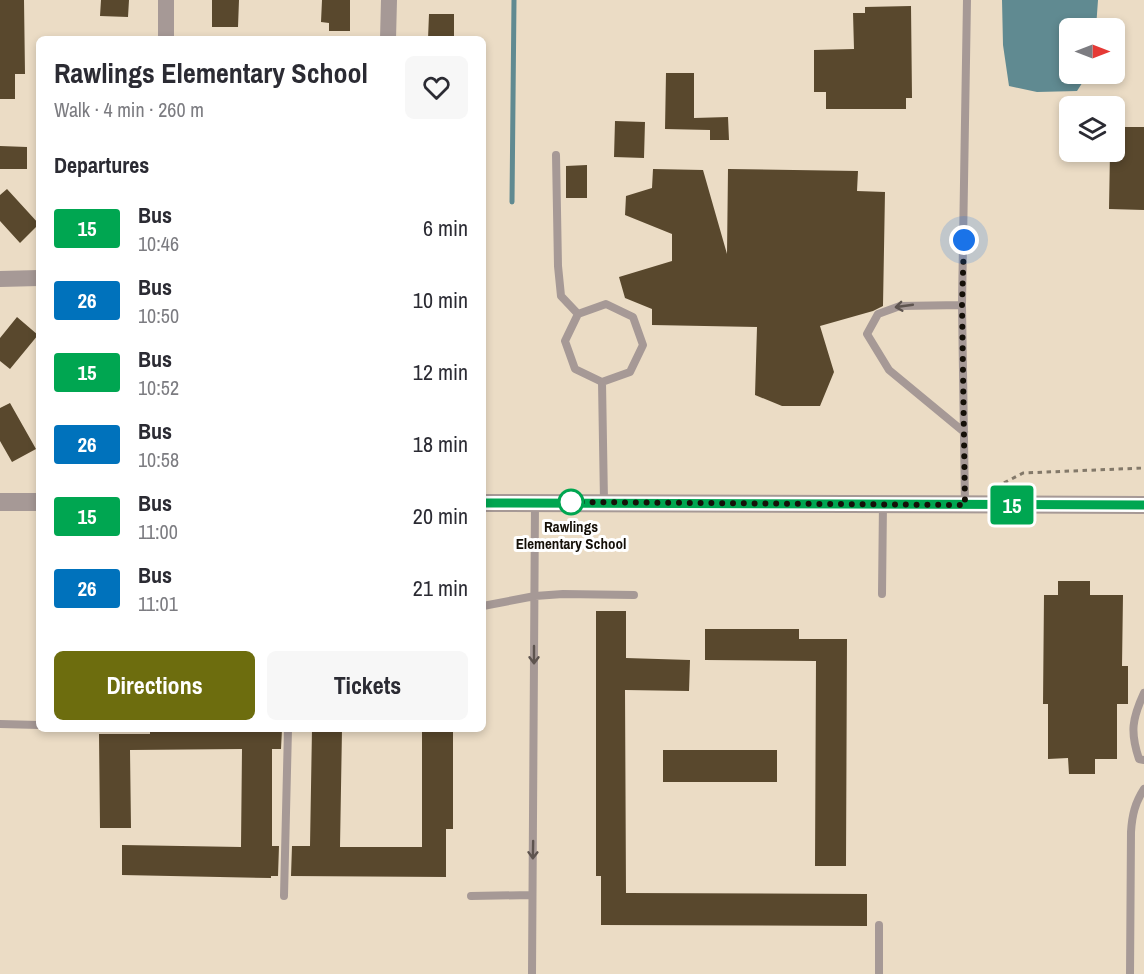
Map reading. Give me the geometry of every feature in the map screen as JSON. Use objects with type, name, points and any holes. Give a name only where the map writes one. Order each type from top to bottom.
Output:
[{"type":"street","points":[[166,0],[166,36]]},
{"type":"street","points":[[388,36],[389,0]]},
{"type":"street","points":[[0,279],[36,278]]},
{"type":"street","points":[[0,502],[36,502]]},
{"type":"street","points":[[486,503],[1144,505]]},
{"type":"lane","points":[[965,505],[962,305],[967,0]]},
{"type":"lane","points":[[556,155],[558,266],[561,296],[578,314]]},
{"type":"lane","points":[[606,304],[633,317],[643,345],[630,372],[602,382],[575,369],[565,341],[578,314],[606,304]]},
{"type":"lane","points":[[962,305],[900,306],[878,314],[867,334],[889,370],[964,432]]},
{"type":"lane","points":[[602,382],[604,502]]},
{"type":"lane","points":[[532,974],[535,502]]},
{"type":"lane","points":[[882,594],[883,503]]},
{"type":"lane","points":[[486,605],[535,596],[563,594],[634,595]]},
{"type":"lane","points":[[1144,693],[1134,718],[1133,740],[1139,759],[1144,760]]},
{"type":"lane","points":[[0,724],[36,725]]},
{"type":"lane","points":[[284,896],[288,732]]},
{"type":"lane","points":[[1130,974],[1132,817],[1137,800],[1144,789]]},
{"type":"lane","points":[[471,896],[532,895]]},
{"type":"lane","points":[[879,925],[879,974]]},
{"type":"path","points":[[993,489],[1023,473],[1144,468]]},
{"type":"water","points":[[1002,0],[1098,0],[1097,18],[1059,18],[1059,84],[1082,84],[1077,91],[1037,92],[1009,86],[1003,45]]},
{"type":"building","points":[[0,0],[24,0],[25,74],[15,74],[15,99],[0,99]]},
{"type":"building","points":[[101,0],[129,0],[128,17],[100,16]]},
{"type":"building","points":[[212,0],[239,0],[238,27],[212,27]]},
{"type":"building","points":[[322,0],[350,0],[350,31],[329,31],[329,23],[321,22]]},
{"type":"building","points":[[911,6],[912,98],[906,98],[906,109],[826,109],[826,92],[814,92],[814,50],[854,49],[853,13],[865,13],[865,7]]},
{"type":"building","points":[[429,14],[454,14],[454,36],[428,36]]},
{"type":"building","points":[[666,73],[694,73],[694,118],[728,117],[729,140],[710,140],[710,130],[665,129]]},
{"type":"building","points":[[615,121],[645,122],[644,158],[614,157]]},
{"type":"building","points":[[1125,127],[1144,127],[1144,210],[1109,209],[1110,162],[1125,162]]},
{"type":"building","points":[[0,146],[27,147],[27,169],[0,169]]},
{"type":"building","points":[[587,165],[587,198],[566,198],[566,166]]},
{"type":"building","points":[[653,169],[703,170],[727,254],[728,169],[858,171],[857,191],[885,192],[883,306],[820,326],[834,372],[820,406],[782,406],[755,395],[757,327],[652,325],[652,309],[625,298],[619,277],[672,261],[672,234],[625,215],[626,196],[652,188]]},
{"type":"building","points":[[7,189],[36,221],[36,227],[20,243],[0,221],[0,195]]},
{"type":"building","points":[[17,317],[36,333],[36,337],[10,369],[0,361],[0,338]]},
{"type":"building","points":[[10,403],[36,449],[12,462],[0,441],[0,408]]},
{"type":"building","points":[[1058,581],[1090,581],[1090,595],[1123,595],[1122,666],[1128,666],[1128,704],[1117,704],[1117,759],[1095,759],[1095,774],[1069,774],[1068,758],[1048,759],[1048,704],[1043,704],[1044,595],[1058,595]]},
{"type":"building","points":[[596,611],[626,611],[626,658],[690,660],[689,691],[625,690],[626,893],[867,894],[867,926],[601,925],[601,876],[596,876]]},
{"type":"building","points":[[705,629],[799,629],[799,639],[847,639],[846,866],[815,866],[816,661],[705,660]]},
{"type":"building","points":[[150,732],[282,732],[281,749],[272,749],[272,846],[279,846],[278,876],[271,876],[271,878],[122,875],[122,845],[241,847],[242,749],[130,750],[131,828],[100,828],[99,734],[150,734]]},
{"type":"building","points":[[312,732],[342,732],[340,847],[422,847],[422,732],[453,732],[453,829],[446,829],[446,877],[291,876],[292,846],[310,846]]},
{"type":"building","points":[[663,750],[777,750],[777,782],[663,782]]},
{"type":"waterway","points":[[512,202],[514,0]]},
{"type":"bus line","name":"15","points":[[486,503],[1144,505]]},
{"type":"place","name":"Rawlings Elementary School","points":[[571,502]]},
{"type":"route","points":[[571,502],[965,505],[962,305],[964,240]]}]
